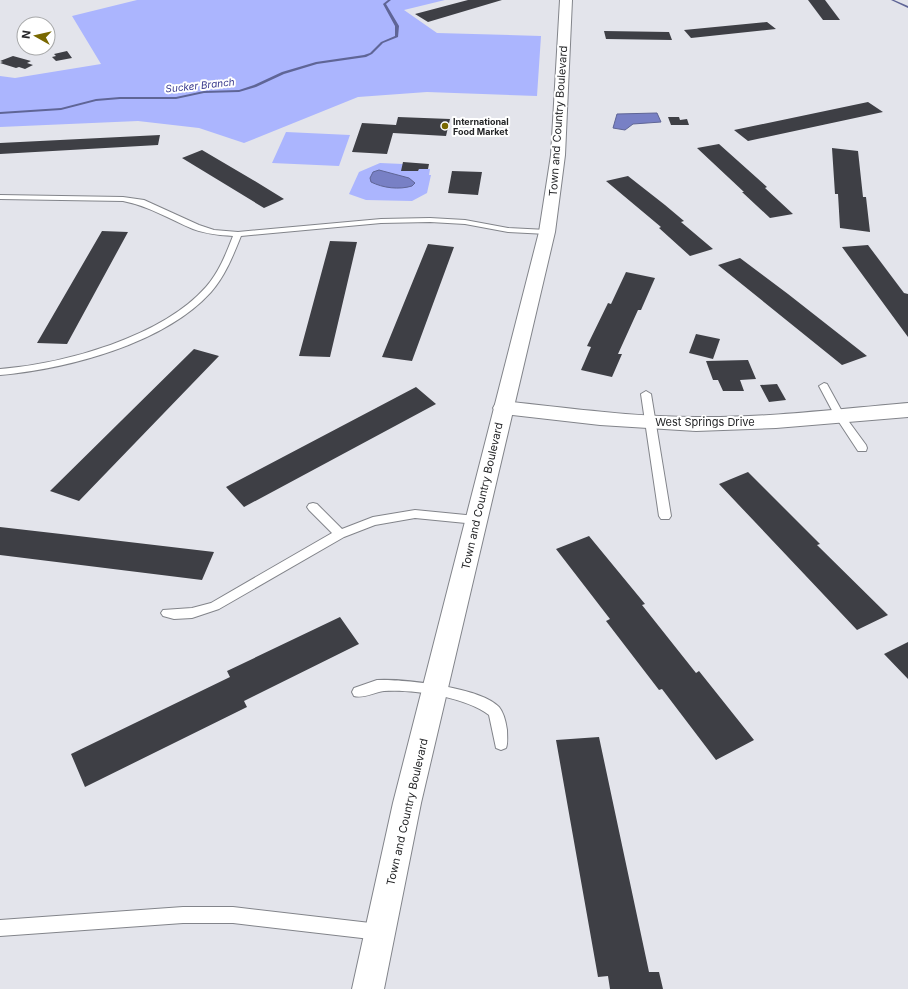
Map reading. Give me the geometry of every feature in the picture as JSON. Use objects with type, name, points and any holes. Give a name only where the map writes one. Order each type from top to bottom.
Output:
[{"type":"street","name":"Town and Country Boulevard","points":[[368,989],[407,803],[436,691],[503,408],[547,232],[558,155],[566,0]]},
{"type":"street","name":"West Springs Drive","points":[[503,408],[649,422],[696,424],[766,422],[908,410]]},
{"type":"lane","points":[[0,197],[123,199],[141,202],[196,227],[214,232],[238,234],[381,221],[430,220],[465,222],[508,230],[547,232]]},
{"type":"lane","points":[[0,372],[50,366],[85,357],[142,333],[181,313],[202,296],[217,278],[226,263],[238,234]]},
{"type":"lane","points":[[824,386],[840,416],[862,448]]},
{"type":"lane","points":[[646,394],[649,422],[665,516]]},
{"type":"lane","points":[[313,507],[340,534]]},
{"type":"lane","points":[[167,613],[182,615],[196,614],[215,606],[340,534],[373,521],[394,516],[415,514],[476,520]]},
{"type":"lane","points":[[359,692],[377,686],[395,685],[470,697],[484,704],[495,712],[499,726],[501,744]]},
{"type":"lane","points":[[0,928],[53,923],[183,915],[226,915],[379,932]]},
{"type":"shaded area","points":[[137,0],[445,0],[404,10],[437,33],[541,36],[537,96],[427,92],[358,97],[244,143],[199,128],[138,121],[0,127],[0,76],[15,78],[101,64],[72,16]]},
{"type":"shaded area","points":[[657,113],[661,122],[633,124],[625,130],[613,128],[617,114]]},
{"type":"shaded area","points":[[286,132],[350,135],[339,166],[272,163]]},
{"type":"shaded area","points":[[380,163],[403,164],[402,171],[430,169],[429,175],[431,175],[427,193],[412,201],[366,200],[349,194],[359,172]]},
{"type":"shaded area","points":[[379,170],[409,178],[415,183],[412,186],[396,188],[386,187],[371,182],[370,178],[373,172]]},
{"type":"building","points":[[468,0],[502,0],[428,22],[415,14]]},
{"type":"building","points":[[808,0],[825,0],[840,20],[823,20]]},
{"type":"building","points":[[767,22],[776,29],[691,38],[684,30]]},
{"type":"building","points":[[604,31],[669,32],[672,40],[606,39]]},
{"type":"building","points":[[67,51],[72,58],[56,61],[52,57],[56,56],[56,54]]},
{"type":"building","points":[[13,56],[31,61],[27,63],[33,65],[25,69],[0,63],[3,62],[0,61]]},
{"type":"building","points":[[868,102],[883,112],[748,141],[734,130]]},
{"type":"building","points":[[398,117],[450,119],[446,136],[393,133],[387,154],[352,152],[362,123],[396,125]]},
{"type":"building","points":[[668,117],[679,117],[680,120],[687,119],[689,125],[671,125]]},
{"type":"building","points":[[160,135],[158,145],[0,154],[0,143]]},
{"type":"building","points":[[719,144],[767,187],[765,188],[793,214],[770,218],[697,148]]},
{"type":"building","points":[[832,148],[858,151],[863,197],[866,197],[870,232],[840,228],[838,194],[835,194]]},
{"type":"building","points":[[202,150],[284,199],[264,208],[182,158]]},
{"type":"building","points":[[403,162],[429,164],[428,169],[419,169],[418,171],[401,171]]},
{"type":"building","points":[[452,171],[482,172],[478,195],[448,193]]},
{"type":"building","points":[[628,176],[684,221],[681,222],[713,249],[690,256],[659,228],[661,227],[606,181]]},
{"type":"building","points":[[102,231],[128,232],[67,344],[37,343]]},
{"type":"building","points":[[330,241],[357,242],[330,357],[299,356]]},
{"type":"building","points":[[428,244],[454,247],[412,361],[382,357]]},
{"type":"building","points":[[868,245],[904,293],[908,294],[908,337],[842,247]]},
{"type":"building","points":[[740,258],[867,356],[842,365],[718,265]]},
{"type":"building","points":[[626,272],[655,278],[641,310],[638,310],[618,354],[622,354],[612,377],[581,370],[591,347],[587,346],[608,303],[611,304]]},
{"type":"building","points":[[696,334],[720,339],[713,359],[689,353]]},
{"type":"building","points":[[194,349],[219,356],[79,501],[50,491]]},
{"type":"building","points":[[748,360],[756,379],[740,380],[744,391],[723,391],[718,380],[713,380],[706,361]]},
{"type":"building","points":[[777,384],[786,400],[769,402],[760,385]]},
{"type":"building","points":[[416,387],[436,404],[244,507],[226,487]]},
{"type":"building","points":[[748,472],[820,544],[817,545],[888,615],[857,630],[719,484]]},
{"type":"building","points":[[0,527],[214,552],[202,580],[0,555]]},
{"type":"building","points":[[589,536],[645,604],[642,605],[696,673],[699,671],[754,740],[716,760],[662,689],[659,690],[606,621],[610,619],[556,549]]},
{"type":"building","points":[[340,617],[359,644],[244,701],[247,707],[85,787],[71,754],[230,677],[227,671]]},
{"type":"building","points":[[908,642],[908,679],[884,654]]},
{"type":"building","points":[[599,737],[649,972],[659,972],[663,989],[610,989],[608,976],[598,977],[556,740]]},
{"type":"waterway","name":"Sucker Branch","points":[[0,113],[61,109],[96,100],[120,98],[176,98],[204,92],[239,91],[255,86],[283,73],[317,63],[365,56],[371,53],[382,43],[396,37],[397,26],[384,4],[390,0]]},
{"type":"waterway","points":[[892,0],[908,7]]},
{"type":"place","name":"International Food Market","points":[[445,126]]}]
